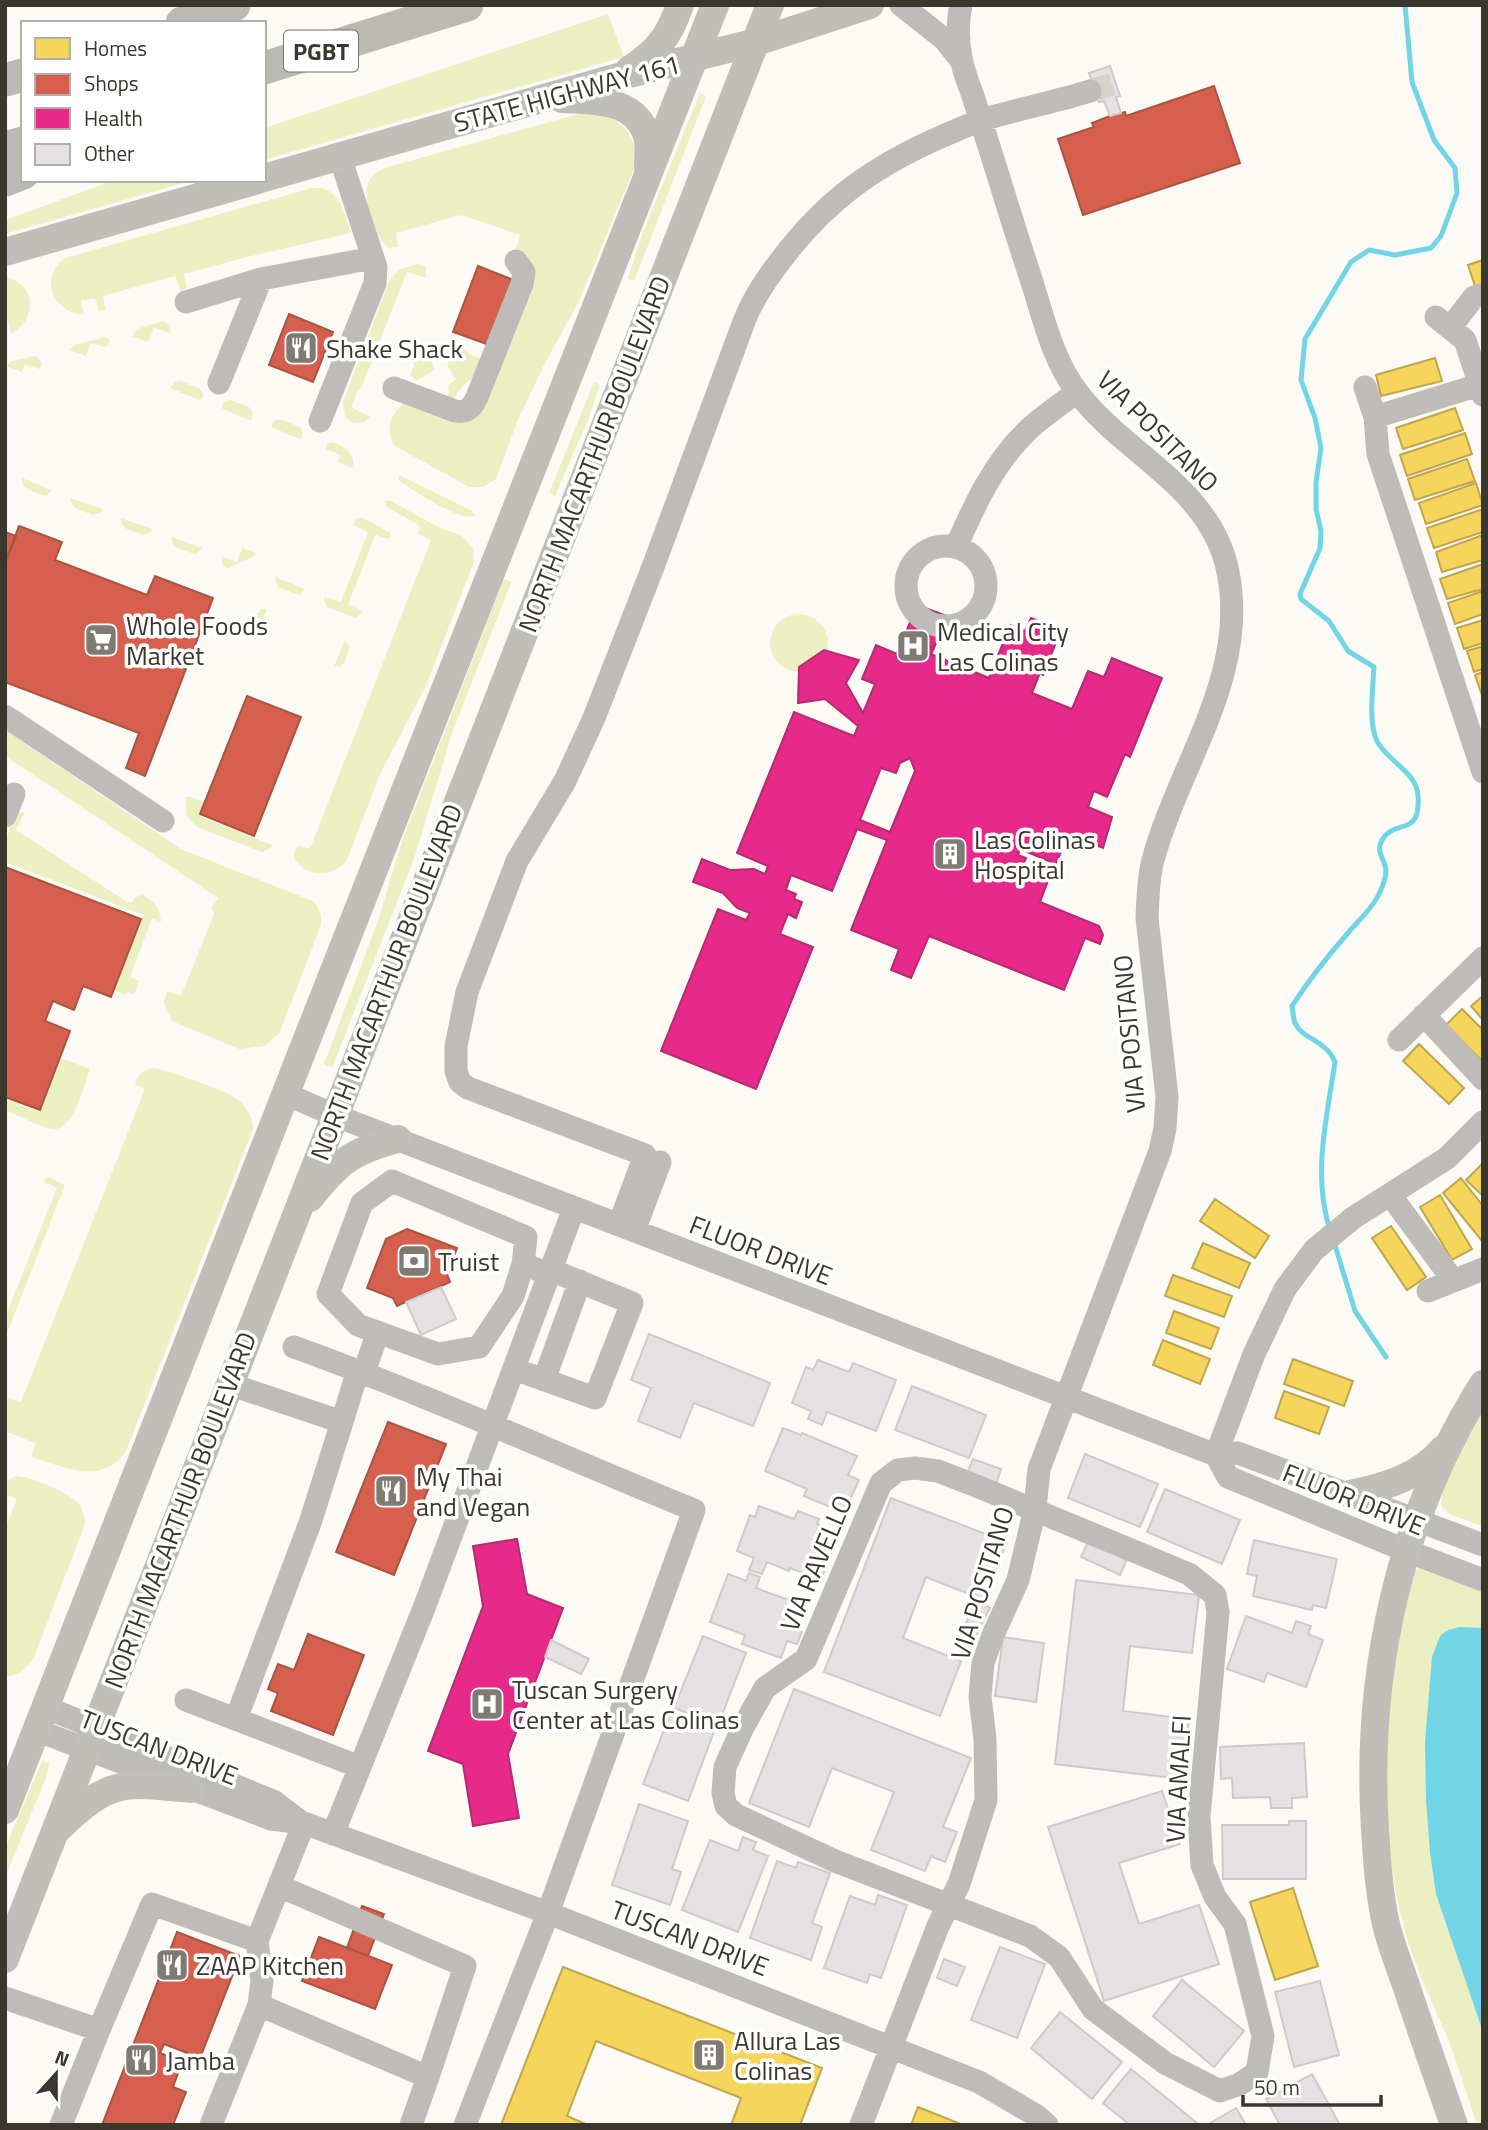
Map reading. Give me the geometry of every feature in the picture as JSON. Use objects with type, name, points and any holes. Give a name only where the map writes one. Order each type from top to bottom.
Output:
[{"type":"highway","points":[[188,21],[234,5]]},
{"type":"highway","name":"PGBT","points":[[266,67],[467,5]]},
{"type":"highway","points":[[266,89],[290,81],[377,33]]},
{"type":"main road","name":"NORTH MACARTHUR BOULEVARD","points":[[5,1810],[715,5]]},
{"type":"main road","name":"NORTH MACARTHUR BOULEVARD","points":[[5,1959],[770,5]]},
{"type":"main road","name":"STATE HIGHWAY 161","points":[[266,177],[618,77],[755,42],[870,5]]},
{"type":"main road","points":[[618,77],[646,60],[665,41],[678,12]]},
{"type":"main road","points":[[545,98],[618,104],[630,110],[648,137],[648,177]]},
{"type":"main road","points":[[5,253],[251,182]]},
{"type":"main road","points":[[293,1220],[331,1171],[347,1158],[398,1139]]},
{"type":"main road","points":[[1462,2125],[1449,2117],[1387,1927],[1379,1886],[1372,1763],[1376,1695],[1393,1602],[1407,1551],[1449,1441],[1483,1384]]},
{"type":"main road","points":[[1350,1494],[1381,1488],[1411,1475],[1435,1458],[1449,1441]]},
{"type":"main road","points":[[53,1834],[93,1797],[116,1787],[141,1784],[191,1789]]},
{"type":"street","points":[[901,5],[944,39],[961,60]]},
{"type":"street","points":[[961,5],[958,15],[961,60]]},
{"type":"street","name":"VIA POSITANO","points":[[861,2125],[938,1926],[951,1904],[986,1800],[985,1739],[980,1697],[984,1663],[993,1635],[1018,1580],[1035,1509],[1039,1469],[1160,1152],[1167,1097],[1147,918],[1149,883],[1163,828],[1221,684],[1228,656],[1233,598],[1219,539],[1197,507],[1173,481],[1099,416],[1077,392],[1059,361],[961,60]]},
{"type":"street","points":[[627,1228],[652,1159],[468,1087],[460,1082],[456,1071],[456,1046],[467,992],[516,861],[565,781],[594,718],[752,301],[802,232],[828,205],[876,170],[927,143],[981,120],[1090,91]]},
{"type":"street","points":[[320,421],[375,283],[376,267],[340,157]]},
{"type":"street","points":[[186,302],[261,279],[373,258]]},
{"type":"street","points":[[394,388],[455,411],[469,410],[477,397],[522,284],[524,272],[516,261]]},
{"type":"street","points":[[219,383],[261,279]]},
{"type":"street","points":[[1375,417],[1481,390],[1465,340],[1443,323],[1474,297],[1483,295]]},
{"type":"street","points":[[1365,387],[1375,417],[1378,454],[1483,772]]},
{"type":"street","points":[[956,547],[984,486],[1006,454],[1026,432],[1077,392]]},
{"type":"street","points":[[5,716],[163,821]]},
{"type":"street","points":[[5,816],[14,793]]},
{"type":"street","points":[[1399,1040],[1483,958]]},
{"type":"street","points":[[1424,1015],[1483,1079]]},
{"type":"street","name":"FLUOR DRIVE","points":[[286,1094],[334,1115],[1216,1455],[1238,1452],[1483,1545]]},
{"type":"street","points":[[1216,1455],[1254,1354],[1285,1289],[1314,1250],[1359,1215],[1447,1158],[1483,1122]]},
{"type":"street","points":[[392,1181],[526,1237],[523,1264],[513,1296],[479,1348],[438,1354],[358,1325],[328,1294],[362,1203],[392,1181]]},
{"type":"street","points":[[1391,1196],[1453,1280]]},
{"type":"street","points":[[333,1834],[424,1608],[574,1208]]},
{"type":"street","points":[[513,1369],[595,1398],[632,1303],[580,1281],[523,1264]]},
{"type":"street","points":[[1428,1291],[1483,1269]]},
{"type":"street","points":[[544,1380],[580,1281]]},
{"type":"street","points":[[236,1719],[310,1523],[342,1422],[378,1332]]},
{"type":"street","points":[[294,1347],[361,1371],[694,1510],[548,1913],[465,2125]]},
{"type":"street","points":[[229,1384],[342,1422]]},
{"type":"street","name":"FLUOR DRIVE","points":[[1216,1455],[1228,1477],[1483,1580]]},
{"type":"street","name":"VIA RAVELLO","points":[[951,1904],[835,1861],[736,1815],[726,1806],[723,1793],[725,1767],[765,1688],[806,1659],[881,1483],[898,1470],[915,1468],[938,1471],[1035,1509]]},
{"type":"street","name":"VIA AMALFI","points":[[951,1904],[1030,1936],[1046,1946],[1059,1957],[1093,2009],[1165,2063],[1191,2078],[1220,2091],[1240,2084],[1257,2071],[1263,2036],[1235,1924],[1215,1897],[1202,1865],[1199,1816],[1218,1612],[1216,1595],[1189,1574],[1035,1509]]},
{"type":"street","points":[[186,1700],[360,1767]]},
{"type":"street","name":"TUSCAN DRIVE","points":[[40,1719],[90,1739],[275,1801],[304,1824]]},
{"type":"street","name":"TUSCAN DRIVE","points":[[90,1739],[191,1789],[271,1819],[304,1824],[333,1834],[548,1913],[979,2082],[1037,2116],[1047,2125]]},
{"type":"street","points":[[211,2125],[258,2005],[262,1981],[257,1941],[304,1824]]},
{"type":"street","points":[[279,1886],[465,1966],[411,2125]]},
{"type":"street","points":[[61,2125],[152,1905],[257,1941]]},
{"type":"street","points":[[5,1998],[99,2029]]},
{"type":"street","points":[[258,2005],[428,2077]]},
{"type":"green space","points":[[608,14],[624,57],[266,159],[266,127]]},
{"type":"green space","points":[[700,93],[704,94],[705,99],[634,281],[628,279],[642,234]]},
{"type":"green space","points":[[603,112],[625,129],[634,143],[633,171],[580,299],[517,422],[496,479],[483,487],[469,487],[395,446],[390,435],[391,422],[401,405],[407,402],[456,417],[528,280],[516,249],[520,235],[461,215],[396,233],[398,247],[389,248],[379,236],[371,218],[367,198],[368,183],[384,168],[582,113]]},
{"type":"green space","points":[[110,182],[187,182],[5,234],[5,220]]},
{"type":"green space","points":[[312,188],[321,188],[335,196],[343,209],[351,233],[184,274],[187,288],[181,291],[175,276],[103,296],[106,310],[99,311],[95,298],[81,301],[84,315],[64,308],[53,293],[52,275],[65,258]]},
{"type":"green space","points":[[418,264],[426,267],[426,278],[407,272],[362,386],[351,407],[370,417],[364,422],[353,423],[345,417],[343,402],[389,281],[398,270]]},
{"type":"green space","points":[[5,277],[23,286],[30,302],[26,320],[11,334],[8,319],[5,319]]},
{"type":"green space","points":[[163,321],[170,325],[171,333],[154,328],[148,342],[132,336],[137,329]]},
{"type":"green space","points":[[106,337],[110,340],[107,346],[91,343],[86,356],[70,350],[74,345]]},
{"type":"green space","points":[[465,349],[472,356],[481,358],[479,376],[467,382],[453,400],[448,396],[447,386],[456,379],[448,367],[449,355]]},
{"type":"green space","points":[[36,356],[42,362],[40,369],[25,365],[22,372],[6,366],[11,361]]},
{"type":"green space","points":[[417,356],[431,361],[435,370],[416,381],[410,375]]},
{"type":"green space","points":[[180,381],[199,388],[203,394],[202,399],[170,388],[174,382]]},
{"type":"green space","points":[[594,382],[600,385],[555,496],[549,493]]},
{"type":"green space","points":[[230,400],[249,407],[253,413],[252,419],[221,408],[224,402]]},
{"type":"green space","points":[[280,419],[300,427],[302,438],[271,427],[274,421]]},
{"type":"green space","points":[[333,442],[351,455],[352,468],[338,462],[340,455],[326,449],[328,443]]},
{"type":"green space","points":[[399,475],[472,511],[475,516],[458,514],[437,504],[399,481]]},
{"type":"green space","points":[[22,478],[52,490],[46,496],[34,492],[24,485]]},
{"type":"green space","points":[[71,498],[102,509],[101,512],[93,515],[78,509],[71,502]]},
{"type":"green space","points":[[389,500],[438,527],[462,536],[473,548],[474,562],[426,686],[380,774],[347,860],[326,873],[310,872],[297,863],[293,855],[298,845],[310,849],[431,540],[418,534],[420,526],[386,506],[385,501]]},
{"type":"green space","points":[[362,517],[390,533],[391,537],[388,539],[375,535],[348,605],[363,611],[356,618],[327,607],[324,599],[325,597],[341,602],[368,532],[353,525],[356,519]]},
{"type":"green space","points":[[121,518],[152,529],[151,532],[144,535],[128,530],[122,525]]},
{"type":"green space","points":[[172,537],[202,548],[196,554],[183,550],[176,547]]},
{"type":"green space","points":[[242,548],[256,553],[255,556],[228,568],[222,564],[221,556],[237,562]]},
{"type":"green space","points":[[275,577],[305,589],[299,595],[277,587]]},
{"type":"green space","points":[[504,579],[511,582],[452,733],[414,859],[332,1068],[324,1064],[379,918],[401,844]]},
{"type":"green space","points":[[261,609],[267,609],[256,636],[251,628]]},
{"type":"green space","points":[[793,614],[805,614],[820,622],[828,637],[828,649],[820,664],[805,672],[793,672],[778,664],[770,649],[770,637],[778,622]]},
{"type":"green space","points":[[345,640],[350,647],[344,663],[340,667],[334,666]]},
{"type":"green space","points":[[5,730],[181,849],[315,902],[321,915],[321,925],[279,1034],[264,1046],[239,1049],[172,1021],[164,1003],[167,991],[181,996],[218,898],[5,756]]},
{"type":"green space","points":[[188,796],[204,802],[200,816],[272,845],[271,848],[262,852],[197,827],[187,817],[185,798]]},
{"type":"green space","points":[[25,812],[16,830],[126,901],[131,903],[136,897],[143,895],[156,906],[161,922],[152,918],[130,977],[139,981],[134,995],[114,990],[143,915],[5,862],[9,831],[18,813]]},
{"type":"green space","points":[[61,1058],[90,1069],[81,1096],[66,1124],[59,1129],[51,1129],[5,1110],[5,1099],[40,1112]]},
{"type":"green space","points":[[156,1068],[234,1097],[248,1111],[253,1129],[126,1451],[106,1468],[95,1471],[70,1469],[32,1457],[35,1443],[5,1431],[5,1406],[8,1398],[21,1402],[145,1089],[135,1084],[136,1080],[142,1072]]},
{"type":"green space","points":[[49,1177],[65,1185],[5,1338],[5,1318],[57,1188],[44,1182],[45,1178]]},
{"type":"green space","points":[[1483,1413],[1483,1527],[1450,1514],[1441,1506],[1442,1493],[1450,1469]]},
{"type":"green space","points":[[16,1476],[39,1482],[73,1499],[82,1510],[85,1524],[34,1657],[22,1671],[5,1677],[5,1528],[17,1499],[5,1494],[5,1482]]},
{"type":"green space","points":[[1420,1566],[1483,1587],[1483,2125],[1477,2125],[1450,2045],[1405,1931],[1387,1825],[1387,1753],[1393,1681],[1405,1603],[1411,1580]]},
{"type":"green space","points":[[42,1761],[49,1763],[47,1775],[5,1878],[5,1848]]},
{"type":"water","points":[[1459,1627],[1483,1628],[1483,2032],[1436,1894],[1426,1800],[1425,1742],[1432,1657],[1440,1636]]},
{"type":"building: Homes","points":[[1483,260],[1483,284],[1475,286],[1468,265]]},
{"type":"building: Homes","points":[[1435,358],[1442,381],[1381,396],[1376,375]]},
{"type":"building: Homes","points":[[1455,408],[1463,430],[1403,449],[1396,428]]},
{"type":"building: Homes","points":[[1465,433],[1472,454],[1407,476],[1400,455]]},
{"type":"building: Homes","points":[[1467,459],[1475,481],[1415,500],[1408,479]]},
{"type":"building: Homes","points":[[1476,483],[1483,505],[1426,524],[1419,503]]},
{"type":"building: Homes","points":[[1483,509],[1483,532],[1434,548],[1427,528]]},
{"type":"building: Homes","points":[[1483,535],[1483,560],[1442,572],[1436,552]]},
{"type":"building: Homes","points":[[1483,564],[1483,589],[1447,599],[1440,579]]},
{"type":"building: Homes","points":[[1483,591],[1483,614],[1455,624],[1448,603]]},
{"type":"building: Homes","points":[[1483,620],[1483,643],[1464,649],[1457,628]]},
{"type":"building: Homes","points":[[1483,646],[1483,669],[1474,672],[1467,651]]},
{"type":"building: Homes","points":[[1483,672],[1483,695],[1482,695],[1475,675]]},
{"type":"building: Homes","points":[[1483,996],[1483,1020],[1471,1006]]},
{"type":"building: Homes","points":[[1462,1009],[1483,1030],[1483,1062],[1446,1025]]},
{"type":"building: Homes","points":[[1419,1044],[1464,1088],[1449,1104],[1403,1061]]},
{"type":"building: Homes","points":[[1483,1164],[1483,1196],[1466,1180]]},
{"type":"building: Homes","points":[[1461,1178],[1483,1206],[1482,1241],[1443,1193]]},
{"type":"building: Homes","points":[[1440,1195],[1472,1249],[1452,1260],[1420,1207]]},
{"type":"building: Homes","points":[[1215,1199],[1269,1236],[1255,1258],[1200,1221]]},
{"type":"building: Homes","points":[[1391,1226],[1426,1277],[1407,1290],[1372,1238]]},
{"type":"building: Homes","points":[[1203,1243],[1250,1263],[1239,1288],[1192,1268]]},
{"type":"building: Homes","points":[[1173,1275],[1232,1296],[1224,1317],[1165,1296]]},
{"type":"building: Homes","points":[[1174,1311],[1219,1328],[1211,1349],[1166,1333]]},
{"type":"building: Homes","points":[[1163,1340],[1210,1359],[1200,1384],[1153,1365]]},
{"type":"building: Homes","points":[[1293,1359],[1353,1381],[1344,1406],[1284,1384]]},
{"type":"building: Homes","points":[[1284,1391],[1329,1407],[1319,1434],[1275,1418]]},
{"type":"building: Homes","points":[[1293,1888],[1318,1966],[1275,1980],[1250,1902]]},
{"type":"building: Homes","name":"Allura Las Colinas","points":[[563,1967],[822,2068],[800,2125],[731,2125],[741,2098],[596,2041],[567,2116],[588,2125],[501,2125]]},
{"type":"building: Homes","points":[[918,2107],[963,2125],[911,2125]]},
{"type":"building: Shops","points":[[1214,86],[1240,163],[1083,215],[1058,139],[1094,127],[1092,123],[1110,116],[1125,112],[1126,116]]},
{"type":"building: Shops","points":[[478,266],[516,281],[492,346],[453,332]]},
{"type":"building: Shops","name":"Shake Shack","points":[[289,314],[333,332],[313,382],[269,365]]},
{"type":"building: Shops","name":"Whole Foods Market","points":[[19,526],[62,542],[55,560],[147,595],[155,576],[213,598],[145,776],[126,768],[139,733],[5,682],[5,563]]},
{"type":"building: Shops","points":[[5,532],[16,536],[5,563]]},
{"type":"building: Shops","points":[[247,696],[301,717],[254,836],[200,814]]},
{"type":"building: Shops","points":[[5,867],[141,919],[111,997],[83,986],[74,1010],[53,1001],[45,1021],[70,1031],[40,1110],[5,1097]]},
{"type":"building: Shops","name":"Truist","points":[[407,1229],[457,1248],[447,1274],[450,1282],[397,1306],[393,1298],[367,1288],[386,1239]]},
{"type":"building: Shops","points":[[388,1422],[446,1444],[394,1575],[336,1552]]},
{"type":"building: Shops","points":[[308,1634],[364,1655],[333,1735],[271,1711],[278,1693],[268,1689],[278,1664],[294,1670]]},
{"type":"building: Shops","points":[[362,1906],[384,1914],[368,1956],[347,1948]]},
{"type":"building: Shops","points":[[177,1932],[240,1956],[200,2058],[164,2044],[160,2053],[182,2062],[173,2087],[186,2092],[173,2125],[102,2125]]},
{"type":"building: Shops","points":[[319,1937],[392,1965],[375,2009],[302,1981]]},
{"type":"building: Health","points":[[917,605],[947,616],[934,648],[904,637]]},
{"type":"building: Health","name":"Las Colinas Hospital","points":[[1031,618],[1061,630],[1043,675],[1040,673],[1032,693],[1072,709],[1088,671],[1104,677],[1112,658],[1162,678],[1130,757],[1125,754],[1107,797],[1094,791],[1088,807],[1112,817],[1103,848],[1068,834],[1056,864],[1020,849],[1018,855],[1026,858],[1022,868],[1049,878],[1040,902],[1099,926],[1103,935],[1100,944],[1085,938],[1064,990],[929,936],[911,978],[891,970],[899,949],[851,930],[887,840],[857,829],[832,891],[791,875],[786,890],[796,894],[794,899],[802,902],[796,918],[788,914],[780,934],[813,947],[756,1089],[661,1051],[718,909],[746,920],[750,913],[737,908],[723,893],[693,882],[702,859],[730,870],[754,869],[765,874],[768,866],[737,853],[794,712],[854,736],[858,726],[825,699],[798,703],[799,667],[824,650],[859,660],[846,683],[863,713],[875,684],[862,679],[876,645],[897,654],[904,637],[934,648],[931,654],[989,678],[1010,625],[1025,631]],"holes":[[[910,758],[915,771],[890,832],[860,820],[881,768],[896,773],[900,763]]]},
{"type":"building: Health","name":"Tuscan Surgery Center at Las Colinas","points":[[517,1539],[527,1594],[563,1608],[508,1754],[519,1818],[473,1826],[463,1764],[428,1751],[483,1606],[473,1546]]},
{"type":"building: Other","points":[[1110,66],[1120,96],[1116,97],[1121,113],[1110,116],[1104,101],[1099,102],[1089,73]]},
{"type":"building: Other","points":[[441,1287],[456,1319],[421,1335],[406,1302]]},
{"type":"building: Other","points":[[649,1334],[770,1383],[753,1426],[694,1403],[680,1438],[638,1421],[651,1388],[631,1380]]},
{"type":"building: Other","points":[[818,1360],[849,1372],[853,1363],[896,1380],[876,1431],[827,1412],[822,1425],[808,1419],[811,1411],[792,1403],[806,1367],[813,1370]]},
{"type":"building: Other","points":[[912,1386],[986,1415],[969,1458],[895,1430]]},
{"type":"building: Other","points":[[783,1428],[857,1456],[848,1475],[859,1480],[844,1513],[804,1496],[807,1489],[765,1471]]},
{"type":"building: Other","points":[[1085,1454],[1158,1484],[1140,1527],[1068,1498]]},
{"type":"building: Other","points":[[973,1459],[1001,1469],[996,1484],[967,1474]]},
{"type":"building: Other","points":[[1165,1489],[1240,1520],[1222,1564],[1147,1532]]},
{"type":"building: Other","points":[[891,1498],[1007,1542],[984,1600],[926,1577],[903,1638],[961,1661],[940,1716],[824,1672]]},
{"type":"building: Other","points":[[759,1506],[794,1519],[798,1511],[819,1519],[817,1524],[831,1529],[825,1545],[833,1549],[821,1580],[767,1562],[762,1574],[749,1570],[754,1558],[737,1551],[750,1515],[755,1517]]},
{"type":"building: Other","points":[[1254,1540],[1337,1559],[1326,1608],[1313,1605],[1312,1610],[1253,1596],[1257,1576],[1247,1574]]},
{"type":"building: Other","points":[[1088,1542],[1127,1559],[1120,1575],[1081,1557]]},
{"type":"building: Other","points":[[749,1573],[760,1577],[756,1588],[797,1603],[788,1626],[802,1632],[797,1644],[787,1641],[781,1658],[742,1644],[745,1635],[710,1622],[728,1574],[746,1581]]},
{"type":"building: Other","points":[[1076,1580],[1199,1595],[1192,1653],[1130,1646],[1123,1711],[1189,1719],[1182,1779],[1055,1764]]},
{"type":"building: Other","points":[[977,1601],[990,1608],[971,1645],[958,1638]]},
{"type":"building: Other","points":[[1246,1616],[1292,1633],[1296,1621],[1311,1626],[1308,1634],[1323,1640],[1306,1687],[1267,1673],[1264,1682],[1227,1669]]},
{"type":"building: Other","points":[[703,1636],[746,1653],[718,1725],[674,1708]]},
{"type":"building: Other","points":[[1003,1637],[1044,1643],[1036,1702],[995,1696]]},
{"type":"building: Other","points":[[551,1640],[589,1659],[581,1674],[545,1657]]},
{"type":"building: Other","points":[[794,1689],[971,1758],[943,1827],[957,1832],[945,1862],[931,1856],[925,1871],[871,1850],[894,1792],[832,1768],[809,1827],[749,1803]]},
{"type":"building: Other","points":[[671,1712],[715,1729],[688,1801],[643,1784]]},
{"type":"building: Other","points":[[1304,1743],[1307,1797],[1292,1798],[1292,1808],[1271,1808],[1270,1797],[1233,1798],[1232,1778],[1221,1779],[1220,1747]]},
{"type":"building: Other","points":[[1162,1791],[1180,1844],[1119,1863],[1139,1924],[1199,1905],[1219,1964],[1104,2001],[1048,1827]]},
{"type":"building: Other","points":[[639,1804],[688,1821],[672,1869],[681,1872],[670,1905],[612,1885]]},
{"type":"building: Other","points":[[1289,1821],[1306,1821],[1306,1879],[1223,1879],[1222,1825],[1289,1825]]},
{"type":"building: Other","points":[[743,1837],[756,1842],[753,1850],[768,1856],[738,1932],[682,1910],[710,1840],[738,1851]]},
{"type":"building: Other","points":[[777,1861],[796,1868],[798,1862],[830,1873],[812,1923],[822,1927],[811,1960],[750,1938]]},
{"type":"building: Other","points":[[878,1895],[907,1905],[881,1978],[870,1974],[867,1983],[824,1968],[850,1896],[875,1905]]},
{"type":"building: Other","points":[[1000,1947],[1045,1964],[1017,2038],[971,2020]]},
{"type":"building: Other","points":[[944,1959],[965,1967],[957,1986],[937,1978]]},
{"type":"building: Other","points":[[1182,1980],[1244,2031],[1214,2067],[1153,2016]]},
{"type":"building: Other","points":[[1320,1981],[1339,2055],[1294,2067],[1275,1992]]},
{"type":"building: Other","points":[[1060,2012],[1122,2062],[1092,2099],[1031,2048]]},
{"type":"building: Other","points":[[1131,2069],[1197,2123],[1196,2125],[1130,2125],[1103,2103]]},
{"type":"building: Other","points":[[1312,2074],[1340,2125],[1280,2125],[1266,2099]]},
{"type":"building: Other","points":[[1236,2108],[1246,2125],[1207,2125]]},
{"type":"waterway","points":[[1330,1230],[1322,1188],[1322,1167],[1325,1125],[1335,1062],[1326,1049],[1298,1028],[1292,1006],[1325,960],[1375,901],[1386,874],[1380,852],[1382,840],[1387,834],[1411,823],[1418,809],[1418,796],[1413,780],[1387,755],[1374,733],[1374,667],[1348,651],[1329,621],[1301,599],[1300,594],[1320,548],[1321,531],[1316,509],[1316,482],[1321,448],[1315,418],[1301,380],[1305,339],[1351,262],[1369,250],[1395,255],[1431,248],[1441,236],[1457,193],[1455,168],[1434,140],[1412,82],[1405,5]]},
{"type":"waterway","points":[[1334,1242],[1355,1311],[1386,1357]]},
{"type":"tunnel","points":[[1090,91],[1119,82]]},
{"type":"place","name":"Shake Shack","points":[[301,348]]},
{"type":"place","name":"Whole Foods Market","points":[[101,640]]},
{"type":"place","name":"Medical City Las Colinas","points":[[913,646]]},
{"type":"place","name":"Las Colinas Hospital","points":[[950,854]]},
{"type":"place","name":"Truist","points":[[414,1261]]},
{"type":"place","name":"My Thai and Vegan","points":[[391,1491]]},
{"type":"place","name":"Tuscan Surgery Center at Las Colinas","points":[[487,1704]]},
{"type":"place","name":"ZAAP Kitchen","points":[[172,1965]]},
{"type":"place","name":"Allura Las Colinas","points":[[709,2055]]},
{"type":"place","name":"Jamba","points":[[141,2060]]}]
